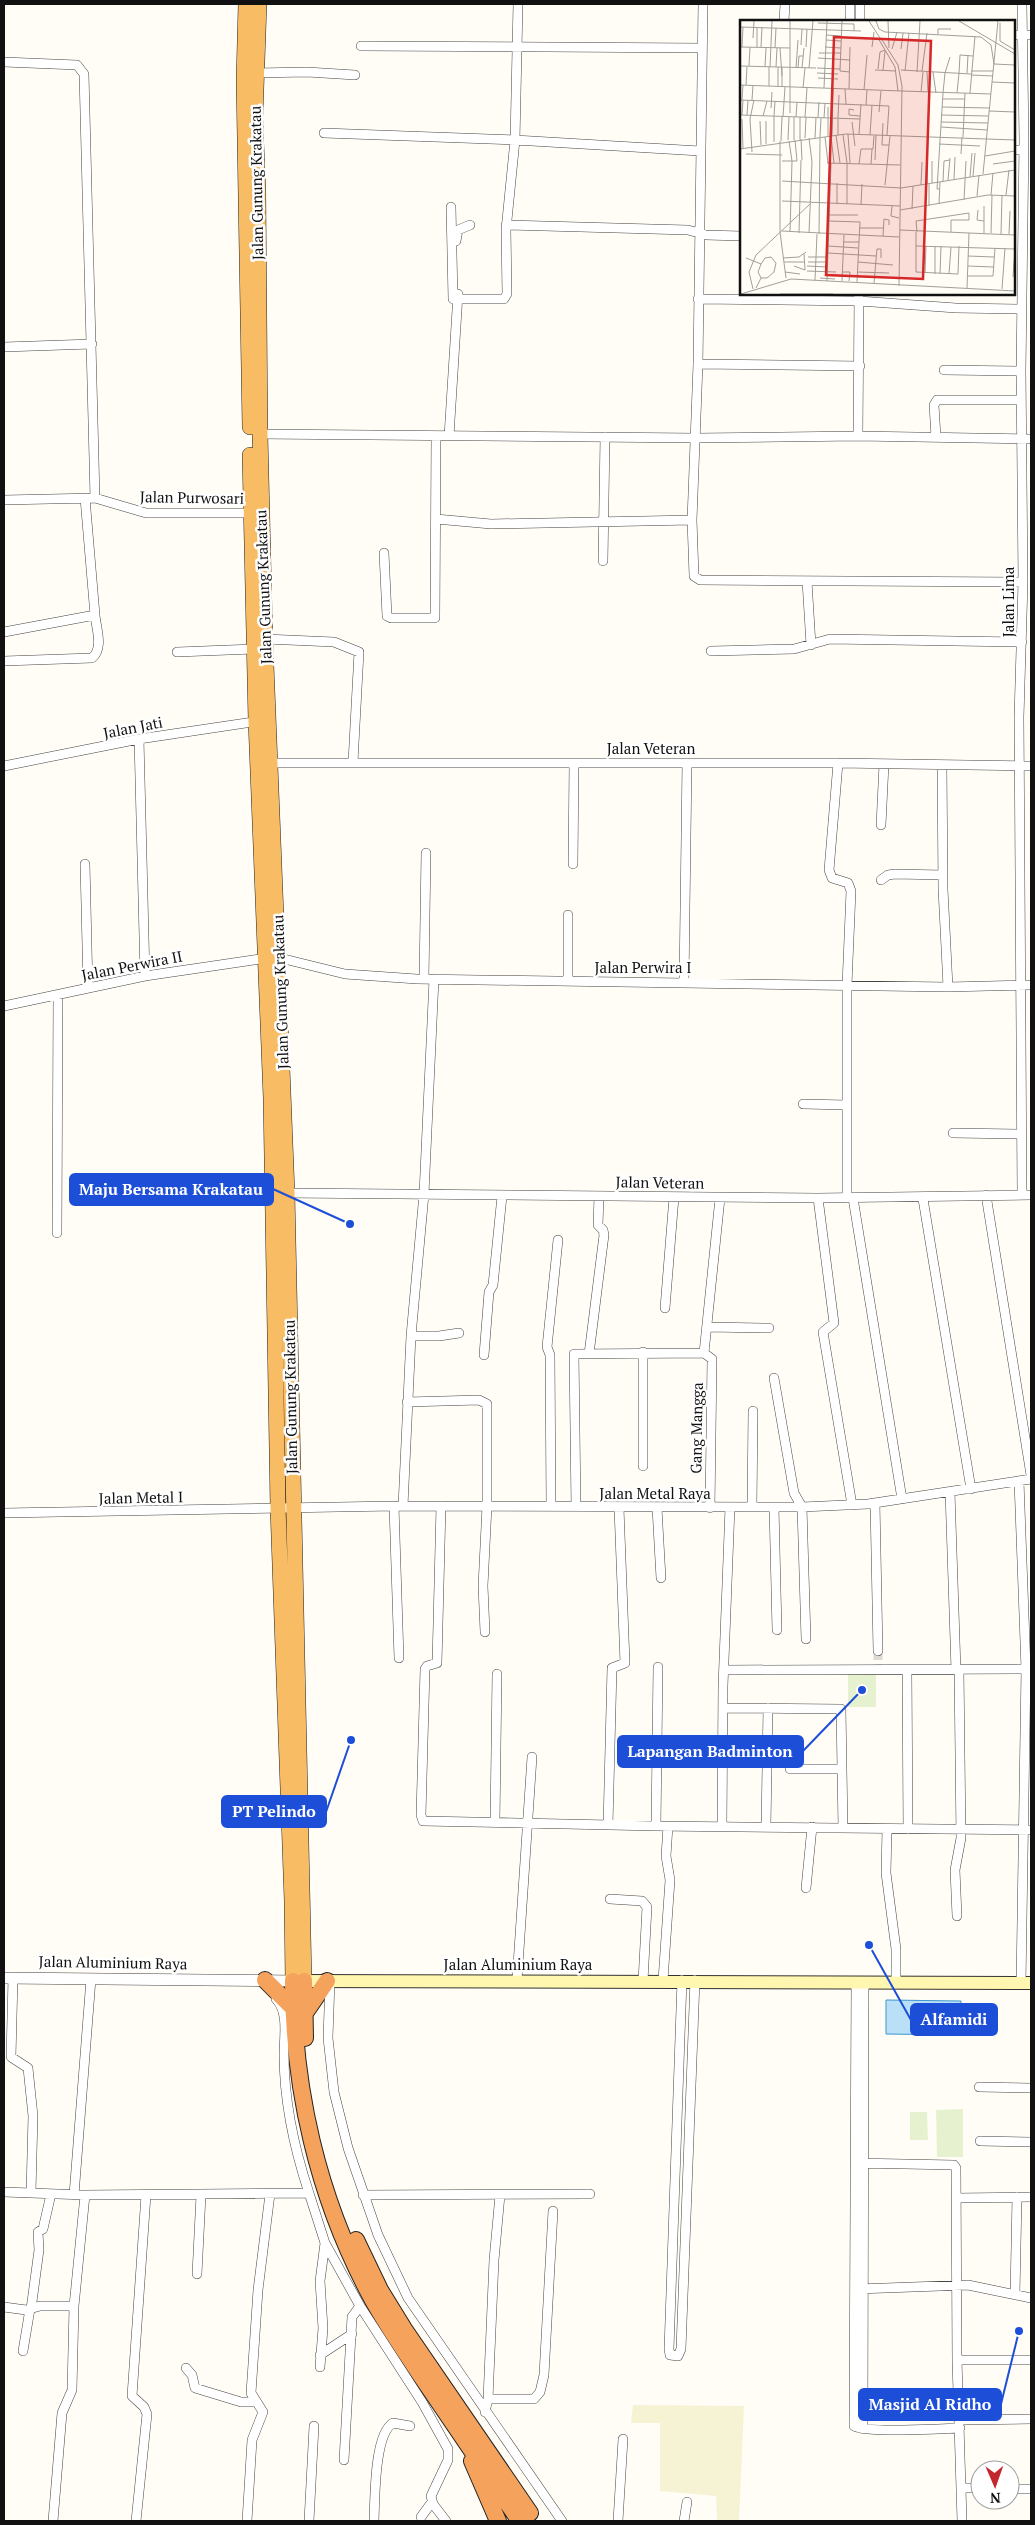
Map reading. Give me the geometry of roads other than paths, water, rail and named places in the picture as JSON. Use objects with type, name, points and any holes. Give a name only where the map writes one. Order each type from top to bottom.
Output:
[{"type":"highway","name":"Jalan Gunung Krakatau","points":[[246,4],[244,172],[257,513],[262,721],[273,958],[287,1193],[294,1508],[298,1981]]},
{"type":"highway","name":"Jalan Gunung Krakatau","points":[[257,513],[260,434],[254,118],[259,4]]},
{"type":"highway","name":"Jalan Gunung Krakatau","points":[[262,721],[270,763],[278,1508],[292,1901],[298,1981]]},
{"type":"highway","points":[[258,1980],[299,2011],[311,2096],[324,2156],[359,2248],[380,2290],[404,2329],[525,2516]]},
{"type":"highway","points":[[298,1981],[304,2103],[329,2202],[350,2254],[370,2295],[454,2423],[525,2516]]},
{"type":"highway","points":[[299,2011],[329,1981]]},
{"type":"highway","points":[[454,2423],[498,2521]]},
{"type":"main road","name":"Jalan Aluminium Raya","points":[[298,1981],[688,1980],[1026,1983]]},
{"type":"street","points":[[452,208],[453,299],[502,300],[506,297],[506,225],[515,140],[518,4]]},
{"type":"street","points":[[703,4],[698,233],[698,364],[692,520],[693,572],[698,579],[1023,582]]},
{"type":"street","points":[[784,20],[785,4]]},
{"type":"street","points":[[850,4],[850,20]]},
{"type":"street","points":[[860,4],[860,20]]},
{"type":"street","name":"Jalan Lima","points":[[1022,4],[1027,192],[1019,204],[1018,240],[1022,308],[1023,582],[1020,766],[1021,1134],[1027,1195]]},
{"type":"street","points":[[361,46],[702,48]]},
{"type":"street","points":[[4,62],[77,65],[83,70],[95,498]]},
{"type":"street","points":[[256,73],[306,72],[355,75]]},
{"type":"street","points":[[324,133],[515,140],[700,151]]},
{"type":"street","points":[[1015,150],[1027,144]]},
{"type":"street","points":[[449,436],[458,299],[456,233],[460,228],[470,225]]},
{"type":"street","points":[[506,225],[688,230],[698,233],[740,236]]},
{"type":"street","points":[[698,299],[859,297],[972,308],[1022,308]]},
{"type":"street","points":[[858,436],[859,297]]},
{"type":"street","points":[[4,347],[92,344]]},
{"type":"street","points":[[698,364],[860,366]]},
{"type":"street","points":[[944,370],[1021,371]]},
{"type":"street","points":[[936,437],[934,405],[937,400],[1021,400]]},
{"type":"street","points":[[260,434],[696,438],[858,436],[1031,439]]},
{"type":"street","points":[[384,553],[387,616],[391,618],[435,618],[436,436]]},
{"type":"street","points":[[603,561],[605,437]]},
{"type":"street","points":[[4,661],[92,658],[96,654],[99,643],[85,498]]},
{"type":"street","name":"Jalan Purwosari","points":[[4,500],[95,498],[146,513],[257,513]]},
{"type":"street","points":[[436,519],[491,524],[692,520]]},
{"type":"street","points":[[807,580],[811,645]]},
{"type":"street","points":[[4,632],[95,615]]},
{"type":"street","points":[[711,651],[794,649],[830,639],[1022,642]]},
{"type":"street","points":[[177,652],[260,644],[334,642],[359,652],[352,762]]},
{"type":"street","name":"Jalan Jati","points":[[4,766],[139,739],[262,721]]},
{"type":"street","points":[[139,739],[145,976]]},
{"type":"street","name":"Jalan Veteran","points":[[270,763],[838,763],[1031,766]]},
{"type":"street","points":[[573,864],[574,763]]},
{"type":"street","points":[[684,982],[687,763]]},
{"type":"street","points":[[838,763],[829,870],[832,878],[848,883],[851,887],[851,942],[847,985],[847,1104],[850,1198],[902,1499]]},
{"type":"street","points":[[881,825],[884,764]]},
{"type":"street","points":[[942,765],[943,875],[948,987]]},
{"type":"street","points":[[424,979],[426,853]]},
{"type":"street","points":[[85,864],[88,988]]},
{"type":"street","points":[[881,880],[888,875],[895,874],[943,875]]},
{"type":"street","points":[[568,915],[568,981]]},
{"type":"street","name":"Jalan Perwira II","points":[[4,1006],[145,976],[273,958]]},
{"type":"street","name":"Jalan Perwira I","points":[[273,958],[345,974],[424,979],[948,987],[1031,985]]},
{"type":"street","points":[[399,1658],[399,1506],[424,1194],[434,979]]},
{"type":"street","points":[[57,1233],[58,995]]},
{"type":"street","points":[[802,1104],[847,1104]]},
{"type":"street","points":[[953,1133],[1021,1134]]},
{"type":"street","name":"Jalan Veteran","points":[[287,1193],[720,1198],[922,1198],[1027,1195]]},
{"type":"street","points":[[986,1195],[1031,1477]]},
{"type":"street","points":[[484,1355],[489,1292],[493,1285],[502,1196]]},
{"type":"street","points":[[589,1354],[604,1235],[603,1230],[598,1225],[599,1196]]},
{"type":"street","points":[[665,1308],[674,1197]]},
{"type":"street","points":[[576,1507],[574,1354],[704,1353],[720,1198]]},
{"type":"street","points":[[818,1198],[834,1323],[823,1332],[852,1505]]},
{"type":"street","points":[[922,1198],[971,1489]]},
{"type":"street","points":[[551,1506],[552,1429],[550,1355],[547,1347],[558,1240]]},
{"type":"street","points":[[707,1327],[769,1328]]},
{"type":"street","points":[[412,1336],[439,1336],[459,1333]]},
{"type":"street","points":[[643,1352],[643,1466]]},
{"type":"street","name":"Gang Mangga","points":[[704,1353],[712,1359],[710,1508]]},
{"type":"street","points":[[774,1378],[794,1493],[802,1507],[806,1639]]},
{"type":"street","points":[[407,1402],[481,1400],[487,1404],[487,1506],[483,1586],[485,1632]]},
{"type":"street","points":[[752,1507],[753,1411]]},
{"type":"street","name":"Jalan Metal Raya","points":[[278,1508],[399,1506],[710,1508],[852,1505],[971,1489],[1019,1481],[1031,1477]]},
{"type":"street","points":[[1019,1481],[1028,1669],[1026,1983]]},
{"type":"street","points":[[950,1492],[958,1670],[960,1847],[955,1870],[957,1916]]},
{"type":"street","points":[[875,1503],[878,1651]]},
{"type":"street","points":[[441,1506],[437,1663],[436,1665],[427,1666],[425,1669],[421,1818],[427,1823],[495,1822],[656,1826],[1027,1830]]},
{"type":"street","points":[[722,1826],[730,1507]]},
{"type":"street","points":[[774,1507],[777,1630]]},
{"type":"street","name":"Jalan Metal I","points":[[4,1513],[278,1508]]},
{"type":"street","points":[[608,1825],[612,1668],[625,1663],[619,1508]]},
{"type":"street","points":[[657,1508],[661,1578]]},
{"type":"street","points":[[656,1826],[658,1667]]},
{"type":"street","points":[[725,1670],[1028,1669]]},
{"type":"street","points":[[907,1670],[908,1829]]},
{"type":"street","points":[[495,1822],[497,1674]]},
{"type":"street","points":[[724,1708],[840,1709],[843,1828]]},
{"type":"street","points":[[766,1826],[768,1708]]},
{"type":"street","points":[[517,1980],[532,1757]]},
{"type":"street","points":[[790,1768],[842,1769]]},
{"type":"street","points":[[663,1980],[670,1880],[666,1856],[668,1826]]},
{"type":"street","points":[[806,1888],[812,1827]]},
{"type":"street","points":[[887,1829],[886,1882],[894,1932],[896,1982]]},
{"type":"street","points":[[610,1899],[642,1901],[647,1907],[643,1981]]},
{"type":"street","points":[[8,1978],[11,2057],[26,2065],[29,2070],[33,2116],[30,2192]]},
{"type":"street","name":"Jalan Aluminium Raya","points":[[8,1978],[298,1981]]},
{"type":"street","points":[[74,2195],[91,1979]]},
{"type":"street","points":[[258,1980],[274,1997],[283,2012],[285,2089],[290,2124],[325,2243],[360,2306],[422,2402],[448,2449],[448,2460],[432,2492],[432,2502],[421,2517]]},
{"type":"street","points":[[688,1980],[692,2037],[686,2224],[681,2350],[678,2356],[674,2357],[670,2356],[668,2349],[680,2037],[688,1980]]},
{"type":"street","points":[[329,1981],[328,2038],[334,2092],[363,2194],[378,2234],[408,2298],[562,2521]]},
{"type":"street","points":[[860,1982],[858,2354],[862,2429],[1031,2419]]},
{"type":"street","points":[[680,2037],[692,2037]]},
{"type":"street","points":[[979,2087],[1031,2088]]},
{"type":"street","points":[[980,2141],[1031,2142]]},
{"type":"street","points":[[859,2163],[954,2165],[957,2171],[957,2360],[962,2521]]},
{"type":"street","points":[[4,2192],[74,2195],[309,2193]]},
{"type":"street","points":[[23,2351],[39,2250],[38,2232],[44,2229],[52,2194]]},
{"type":"street","points":[[247,2521],[252,2440],[264,2412],[255,2402],[251,2393],[258,2290],[270,2194]]},
{"type":"street","points":[[363,2194],[590,2194]]},
{"type":"street","points":[[53,2521],[62,2413],[72,2390],[74,2306],[85,2195]]},
{"type":"street","points":[[136,2521],[146,2414],[144,2407],[132,2396],[146,2195]]},
{"type":"street","points":[[197,2274],[201,2195]]},
{"type":"street","points":[[485,2412],[488,2399],[494,2260],[500,2195]]},
{"type":"street","points":[[956,2198],[1031,2196]]},
{"type":"street","points":[[1014,2294],[1017,2197]]},
{"type":"street","points":[[674,2208],[686,2208]]},
{"type":"street","points":[[488,2399],[534,2399],[540,2392],[545,2362],[553,2211]]},
{"type":"street","points":[[674,2223],[686,2224]]},
{"type":"street","points":[[320,2367],[323,2328],[320,2281],[325,2243]]},
{"type":"street","points":[[859,2288],[974,2286],[1031,2298]]},
{"type":"street","points":[[4,2307],[30,2309],[45,2306],[74,2306]]},
{"type":"street","points":[[344,2460],[353,2314],[360,2306]]},
{"type":"street","points":[[320,2355],[352,2334]]},
{"type":"street","points":[[957,2360],[1031,2360]]},
{"type":"street","points":[[186,2368],[192,2375],[195,2388],[235,2401],[255,2402]]},
{"type":"street","points":[[374,2521],[376,2480],[384,2432],[393,2423],[410,2426]]},
{"type":"street","points":[[310,2521],[314,2426]]},
{"type":"street","points":[[618,2521],[623,2439]]},
{"type":"street","points":[[962,2488],[970,2488]]},
{"type":"street","points":[[432,2502],[446,2521]]},
{"type":"street","points":[[684,2521],[687,2502]]},
{"type":"water","points":[[886,2000],[961,2001],[961,2035],[886,2034]]},
{"type":"tunnel","points":[[878,1651],[878,1666]]},
{"type":"place","name":"Maju Bersama Krakatau","points":[[350,1224]]},
{"type":"place","name":"Lapangan Badminton","points":[[862,1690]]},
{"type":"place","name":"PT Pelindo","points":[[351,1740]]},
{"type":"place","name":"Alfamidi","points":[[869,1945]]},
{"type":"place","name":"Masjid Al Ridho","points":[[1019,2331]]}]
